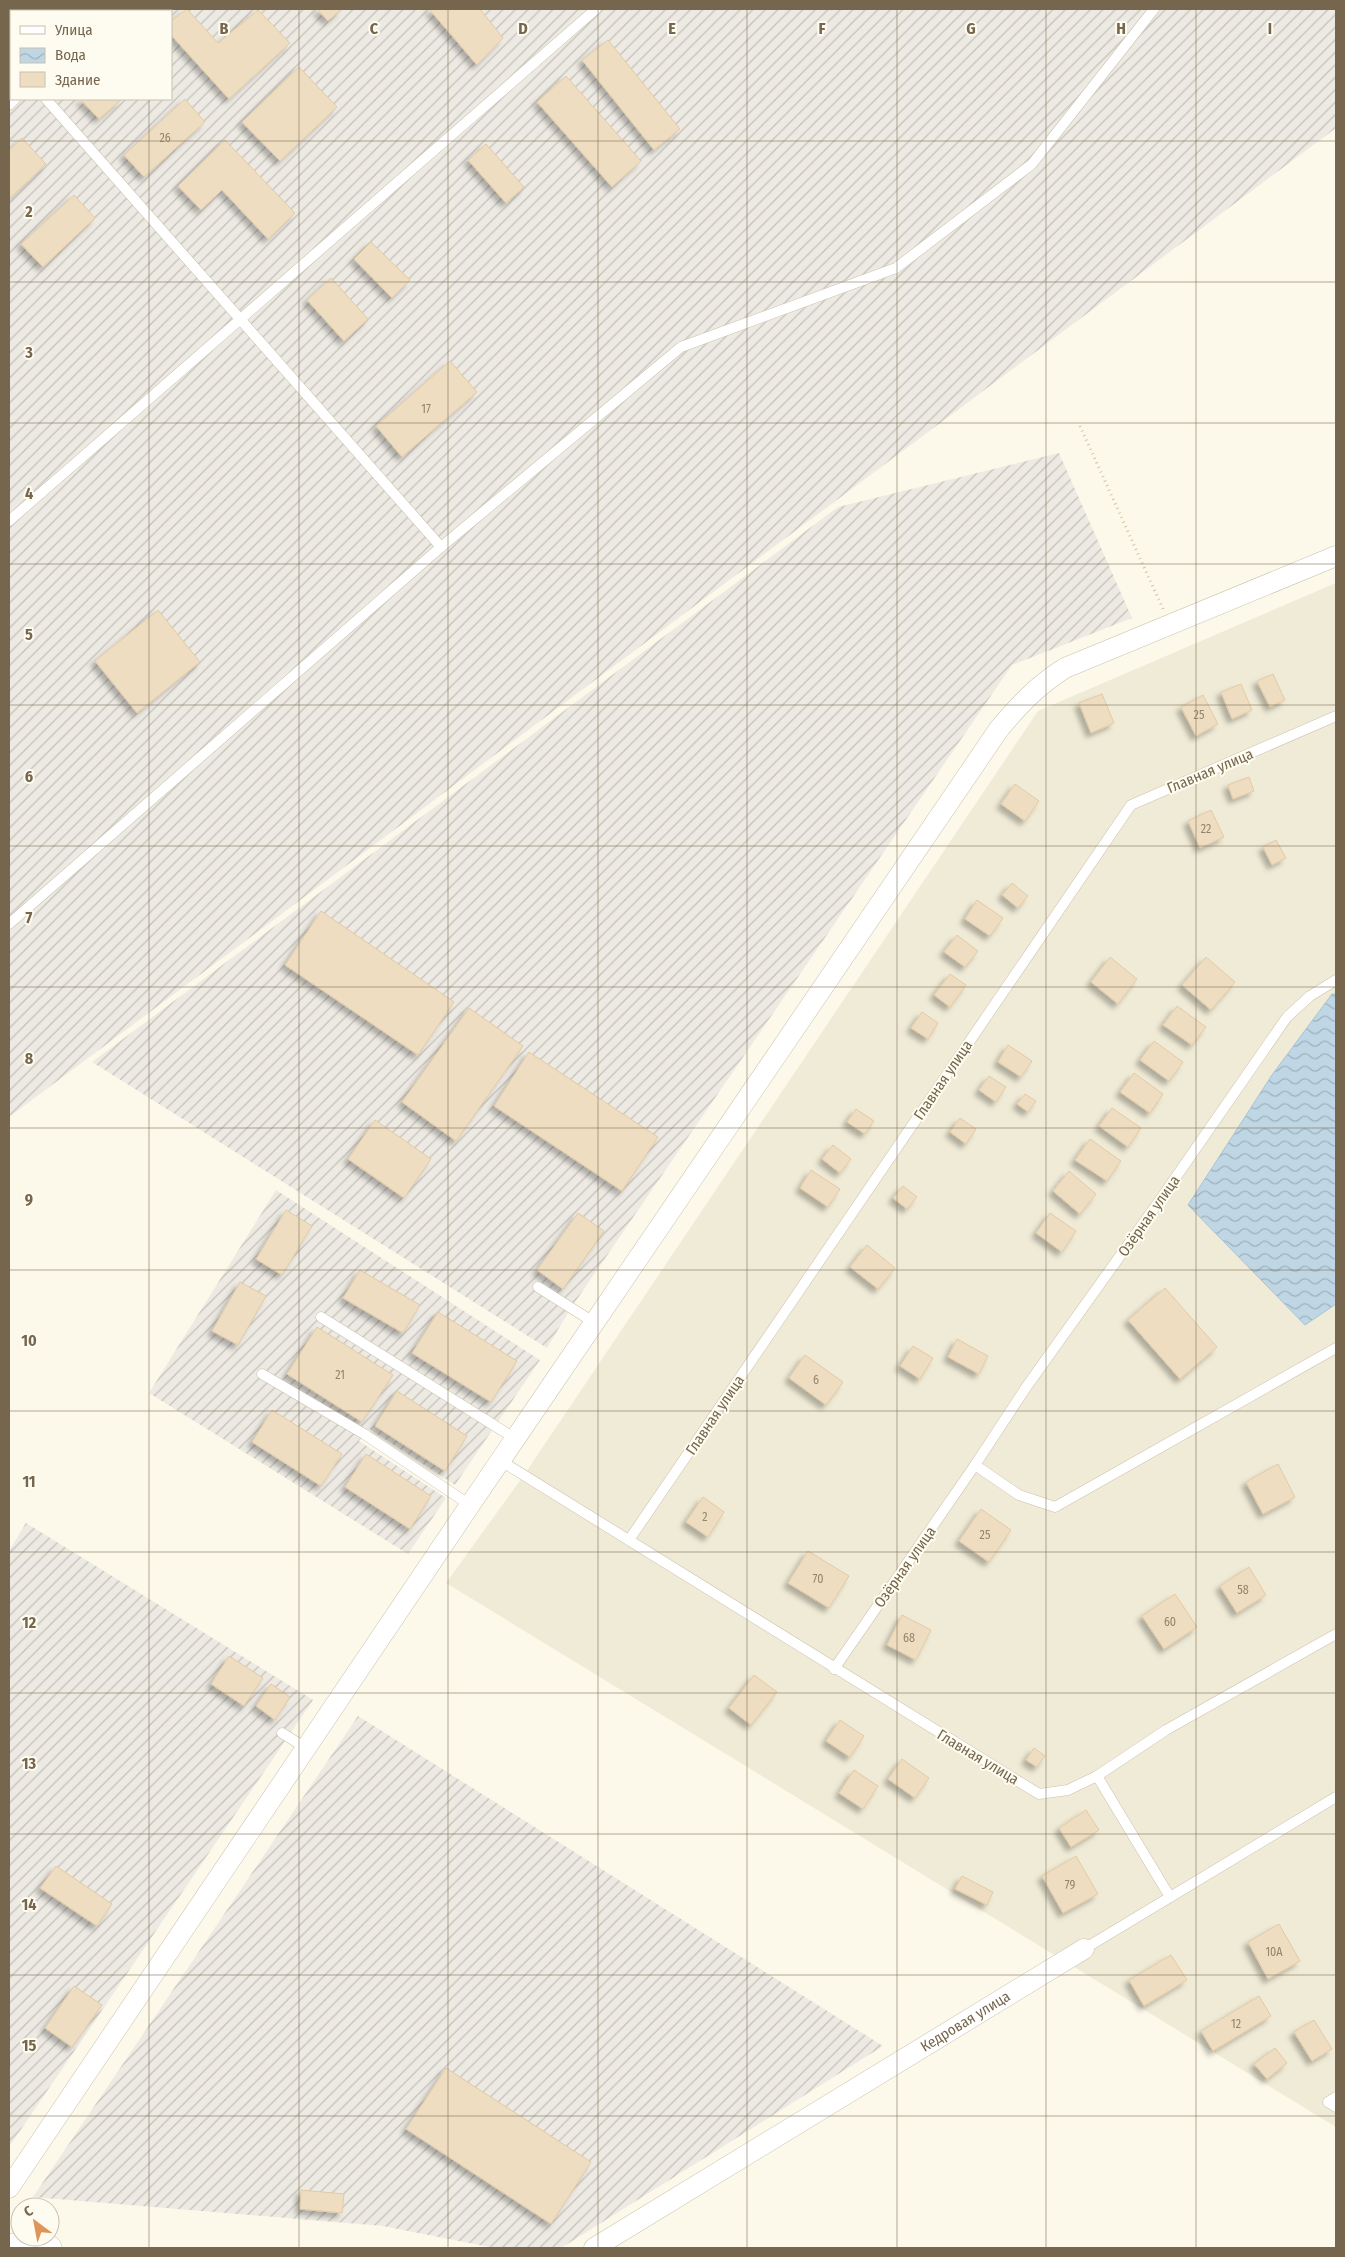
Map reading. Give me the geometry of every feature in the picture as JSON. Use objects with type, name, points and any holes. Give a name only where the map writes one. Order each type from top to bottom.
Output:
[{"type":"street","points":[[9,2188],[470,1505],[999,729],[1022,702],[1043,682],[1065,668],[1336,556]]},
{"type":"street","name":"Кедровая улица","points":[[594,2248],[1084,1950]]},
{"type":"street","points":[[9,2246],[49,2248]]},
{"type":"lane","points":[[9,521],[596,9]]},
{"type":"lane","points":[[9,924],[441,547],[681,347],[896,268],[1032,164],[1154,9]]},
{"type":"lane","points":[[47,100],[441,547]]},
{"type":"lane","name":"Главная улица","points":[[629,1540],[1131,805],[1336,716]]},
{"type":"lane","name":"Озёрная улица","points":[[834,1669],[975,1465],[1027,1386],[1166,1192],[1287,1017],[1310,996],[1336,980]]},
{"type":"lane","points":[[538,1287],[595,1323]]},
{"type":"lane","points":[[321,1317],[516,1439]]},
{"type":"lane","points":[[975,1465],[1019,1495],[1055,1507],[1336,1348]]},
{"type":"lane","points":[[262,1374],[364,1434],[470,1505]]},
{"type":"lane","name":"Главная улица","points":[[501,1461],[834,1669],[1039,1794],[1068,1790],[1097,1776],[1166,1730],[1336,1634]]},
{"type":"lane","points":[[282,1733],[306,1748]]},
{"type":"lane","points":[[1097,1776],[1170,1897]]},
{"type":"lane","name":"Кедровая улица","points":[[1084,1950],[1336,1797]]},
{"type":"lane","points":[[1336,2096],[1328,2102],[1336,2107]]},
{"type":"path","points":[[1080,426],[1163,610]]},
{"type":"shaded area","points":[[9,9],[1336,9],[1336,128],[9,1117]]},
{"type":"shaded area","points":[[1059,453],[1132,618],[1012,665],[571,1308],[547,1348],[92,1062],[838,507]]},
{"type":"shaded area","points":[[1336,583],[1336,2127],[446,1583],[524,1475],[1038,711]]},
{"type":"shaded area","points":[[276,1190],[540,1360],[455,1485],[369,1429],[359,1441],[446,1498],[408,1554],[149,1393]]},
{"type":"shaded area","points":[[26,1523],[313,1700],[9,2147],[9,1551]]},
{"type":"shaded area","points":[[358,1716],[883,2046],[561,2248],[494,2248],[383,2226],[60,2199],[60,2197],[33,2197]]},
{"type":"water","points":[[1332,994],[1336,994],[1336,1304],[1305,1325],[1188,1205],[1272,1075]]},
{"type":"building","points":[[187,9],[218,43],[258,10],[290,43],[229,99],[172,36],[172,20]]},
{"type":"building","points":[[317,9],[342,9],[328,21]]},
{"type":"building","points":[[429,9],[480,9],[503,38],[477,65]]},
{"type":"building","points":[[608,40],[680,129],[654,150],[582,60]]},
{"type":"building","points":[[299,67],[337,107],[280,161],[242,122]]},
{"type":"building","points":[[566,76],[641,161],[612,187],[537,102]]},
{"type":"building","points":[[185,99],[205,122],[144,177],[124,155]]},
{"type":"building","points":[[81,100],[121,100],[99,119]]},
{"type":"building","points":[[22,138],[46,164],[9,199],[9,150]]},
{"type":"building","points":[[225,140],[295,213],[268,239],[222,190],[201,210],[178,186]]},
{"type":"building","points":[[486,144],[524,187],[506,203],[468,160]]},
{"type":"building","points":[[74,195],[95,218],[43,267],[21,244]]},
{"type":"building","points":[[371,242],[410,280],[392,298],[354,259]]},
{"type":"building","points":[[331,278],[368,319],[344,341],[307,300]]},
{"type":"building","points":[[450,361],[477,392],[402,457],[376,426]]},
{"type":"building","points":[[158,610],[200,662],[137,713],[95,661]]},
{"type":"building","points":[[1273,674],[1285,700],[1270,707],[1257,681]]},
{"type":"building","points":[[1241,684],[1252,710],[1232,719],[1221,692]]},
{"type":"building","points":[[1102,694],[1114,723],[1091,733],[1079,703]]},
{"type":"building","points":[[1203,695],[1218,724],[1196,736],[1181,707]]},
{"type":"building","points":[[1249,777],[1254,791],[1233,799],[1228,785]]},
{"type":"building","points":[[1015,784],[1039,801],[1025,821],[1001,804]]},
{"type":"building","points":[[1211,810],[1224,837],[1200,848],[1188,821]]},
{"type":"building","points":[[1276,840],[1286,858],[1272,865],[1263,847]]},
{"type":"building","points":[[1012,883],[1028,896],[1018,908],[1002,895]]},
{"type":"building","points":[[977,900],[1003,918],[990,936],[965,919]]},
{"type":"building","points":[[321,911],[454,1002],[418,1055],[285,965]]},
{"type":"building","points":[[957,935],[978,951],[965,967],[944,952]]},
{"type":"building","points":[[1110,957],[1137,979],[1118,1004],[1091,982]]},
{"type":"building","points":[[1206,957],[1235,982],[1211,1010],[1182,985]]},
{"type":"building","points":[[950,974],[966,985],[950,1007],[934,995]]},
{"type":"building","points":[[1177,1006],[1206,1027],[1192,1045],[1163,1025]]},
{"type":"building","points":[[469,1008],[523,1046],[456,1141],[402,1102]]},
{"type":"building","points":[[922,1012],[938,1023],[928,1039],[911,1028]]},
{"type":"building","points":[[1154,1041],[1183,1062],[1169,1081],[1140,1060]]},
{"type":"building","points":[[1008,1045],[1032,1061],[1021,1077],[998,1062]]},
{"type":"building","points":[[529,1052],[658,1137],[622,1191],[494,1106]]},
{"type":"building","points":[[1134,1073],[1163,1094],[1150,1113],[1120,1092]]},
{"type":"building","points":[[989,1076],[1006,1087],[996,1102],[979,1090]]},
{"type":"building","points":[[1025,1094],[1036,1101],[1028,1112],[1017,1104]]},
{"type":"building","points":[[1112,1108],[1141,1128],[1128,1147],[1099,1126]]},
{"type":"building","points":[[856,1109],[874,1121],[865,1134],[847,1122]]},
{"type":"building","points":[[960,1118],[976,1129],[966,1144],[950,1132]]},
{"type":"building","points":[[375,1120],[431,1159],[404,1198],[348,1159]]},
{"type":"building","points":[[1090,1139],[1121,1161],[1107,1181],[1075,1160]]},
{"type":"building","points":[[833,1145],[851,1159],[840,1173],[822,1159]]},
{"type":"building","points":[[811,1170],[840,1189],[828,1207],[800,1188]]},
{"type":"building","points":[[1069,1171],[1096,1194],[1080,1214],[1053,1191]]},
{"type":"building","points":[[903,1186],[917,1197],[907,1209],[893,1198]]},
{"type":"building","points":[[286,1210],[312,1226],[282,1275],[256,1259]]},
{"type":"building","points":[[578,1213],[604,1231],[563,1289],[537,1270]]},
{"type":"building","points":[[1050,1213],[1076,1231],[1062,1252],[1036,1233]]},
{"type":"building","points":[[867,1245],[895,1268],[878,1289],[850,1267]]},
{"type":"building","points":[[360,1270],[420,1305],[403,1333],[343,1298]]},
{"type":"building","points":[[240,1282],[266,1296],[238,1345],[212,1331]]},
{"type":"building","points":[[1165,1288],[1217,1347],[1180,1379],[1128,1320]]},
{"type":"building","points":[[438,1312],[517,1361],[491,1402],[412,1353]]},
{"type":"building","points":[[317,1327],[393,1375],[362,1422],[287,1374]]},
{"type":"building","points":[[957,1339],[988,1356],[979,1374],[948,1357]]},
{"type":"building","points":[[913,1346],[933,1358],[920,1379],[900,1366]]},
{"type":"building","points":[[805,1355],[843,1382],[826,1405],[789,1378]]},
{"type":"building","points":[[397,1391],[467,1436],[445,1471],[375,1426]]},
{"type":"building","points":[[272,1410],[342,1454],[321,1486],[252,1442]]},
{"type":"building","points":[[366,1454],[431,1496],[410,1529],[345,1487]]},
{"type":"building","points":[[1278,1464],[1295,1497],[1263,1514],[1246,1482]]},
{"type":"building","points":[[703,1497],[724,1512],[708,1537],[686,1522]]},
{"type":"building","points":[[981,1509],[1011,1530],[989,1562],[959,1541]]},
{"type":"building","points":[[808,1551],[849,1576],[829,1608],[788,1583]]},
{"type":"building","points":[[1249,1567],[1266,1595],[1237,1613],[1220,1586]]},
{"type":"building","points":[[1175,1594],[1197,1627],[1164,1649],[1142,1616]]},
{"type":"building","points":[[902,1615],[931,1630],[916,1660],[887,1645]]},
{"type":"building","points":[[229,1656],[263,1678],[244,1706],[211,1684]]},
{"type":"building","points":[[754,1675],[777,1692],[751,1725],[729,1708]]},
{"type":"building","points":[[271,1684],[290,1697],[275,1720],[256,1706]]},
{"type":"building","points":[[840,1720],[864,1736],[850,1757],[826,1741]]},
{"type":"building","points":[[1034,1748],[1045,1756],[1037,1767],[1026,1760]]},
{"type":"building","points":[[902,1759],[929,1778],[915,1798],[888,1779]]},
{"type":"building","points":[[854,1770],[878,1786],[863,1809],[839,1793]]},
{"type":"building","points":[[1086,1810],[1099,1830],[1071,1847],[1059,1828]]},
{"type":"building","points":[[1076,1856],[1098,1894],[1063,1913],[1042,1876]]},
{"type":"building","points":[[56,1866],[112,1904],[97,1926],[40,1888]]},
{"type":"building","points":[[962,1876],[993,1892],[987,1905],[955,1889]]},
{"type":"building","points":[[1279,1924],[1300,1961],[1268,1979],[1248,1942]]},
{"type":"building","points":[[1171,1955],[1187,1980],[1144,2006],[1129,1980]]},
{"type":"building","points":[[74,1986],[102,2005],[72,2047],[45,2028]]},
{"type":"building","points":[[1259,1996],[1271,2016],[1213,2051],[1201,2031]]},
{"type":"building","points":[[1314,2020],[1332,2049],[1312,2061],[1294,2032]]},
{"type":"building","points":[[1275,2048],[1287,2063],[1267,2079],[1254,2064]]},
{"type":"building","points":[[446,2068],[591,2162],[551,2224],[406,2129]]},
{"type":"building","points":[[301,2190],[344,2194],[342,2213],[300,2209]]}]
